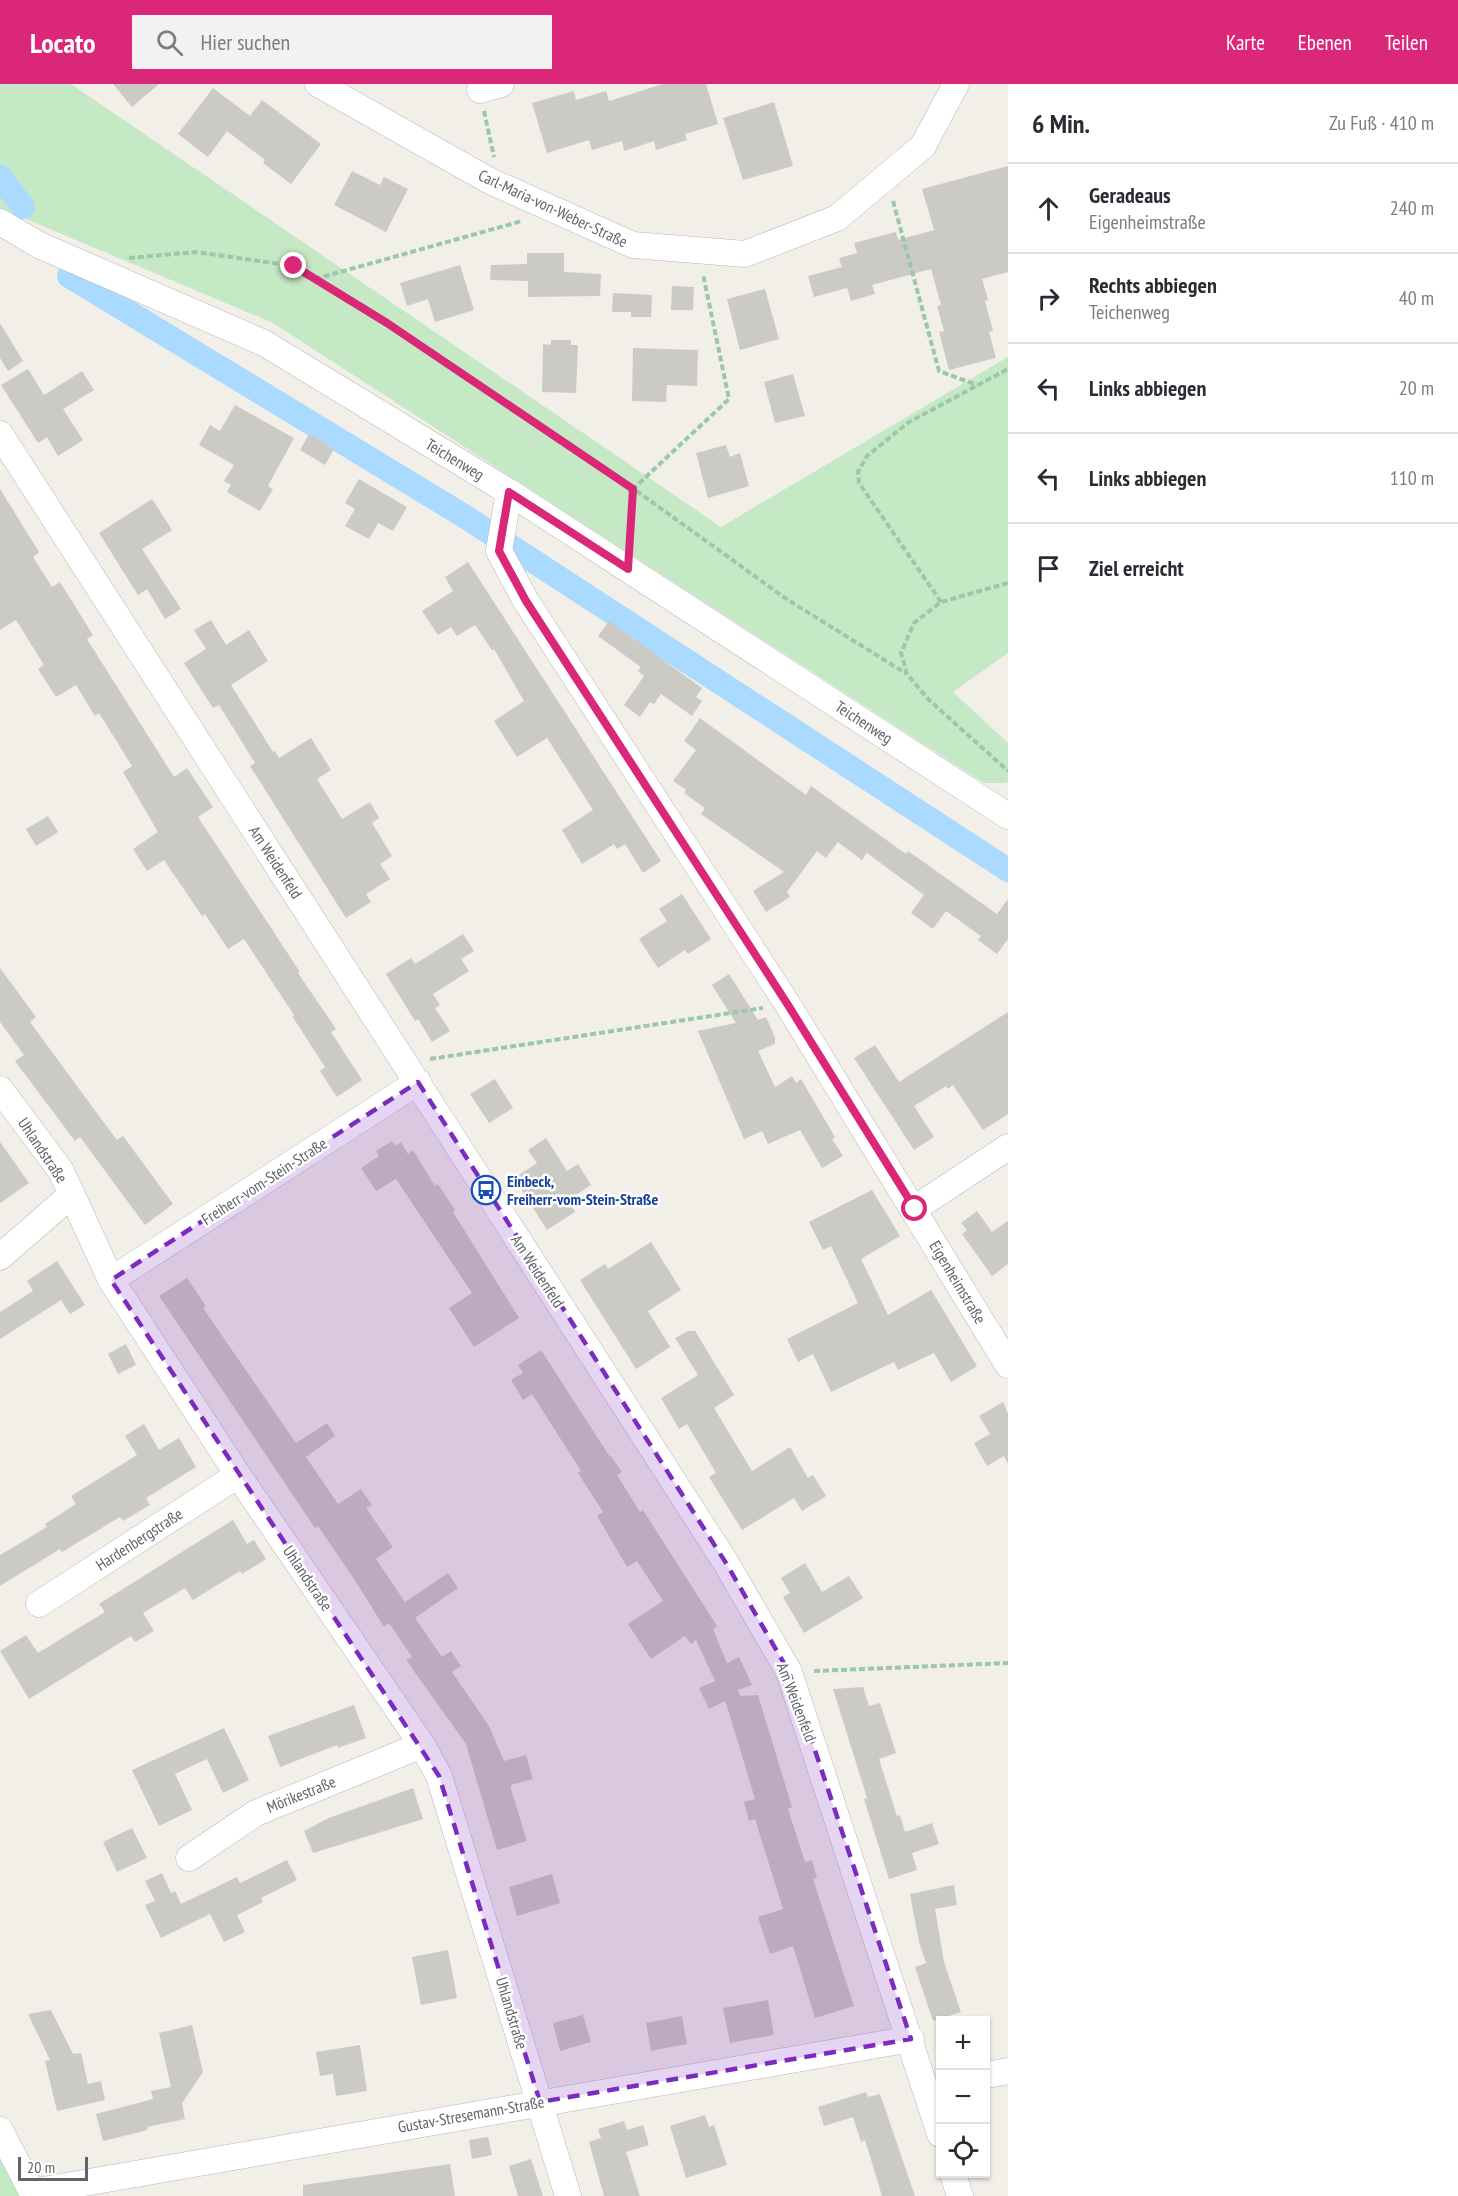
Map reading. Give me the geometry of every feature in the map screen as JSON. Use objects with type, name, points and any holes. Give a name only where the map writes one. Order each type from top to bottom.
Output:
[{"type":"street","name":"Carl-Maria-von-Weber-Straße","points":[[318,84],[490,181],[633,245],[745,254],[837,218],[923,146],[956,84]]},
{"type":"street","name":"Teichenweg","points":[[0,222],[39,245],[264,343],[509,493],[1006,810]]},
{"type":"street","name":"Am Weidenfeld","points":[[0,434],[726,1563],[789,1672],[911,2039],[933,2084],[939,2124]]},
{"type":"street","name":"Eigenheimstraße","points":[[509,493],[499,551],[526,601],[788,1005],[915,1209],[1008,1365]]},
{"type":"street","name":"Freiherr-vom-Stein-Straße","points":[[111,1280],[411,1073]]},
{"type":"street","name":"Uhlandstraße","points":[[0,1089],[61,1171],[111,1280],[238,1475],[422,1745],[439,1776],[568,2196]]},
{"type":"street","points":[[915,1209],[1008,1146]]},
{"type":"street","points":[[0,1257],[71,1195]]},
{"type":"street","name":"Hardenbergstraße","points":[[39,1604],[238,1475]]},
{"type":"street","name":"Mörikestraße","points":[[189,1858],[256,1813],[422,1745]]},
{"type":"street","name":"Gustav-Stresemann-Straße","points":[[33,2194],[540,2102],[911,2039]]},
{"type":"street","points":[[990,2074],[1008,2071]]},
{"type":"street","points":[[0,2130],[33,2194]]},
{"type":"street","points":[[954,2178],[960,2196]]},
{"type":"path","points":[[490,87],[494,156],[490,181]]},
{"type":"path","points":[[887,177],[939,371],[978,386]]},
{"type":"path","points":[[315,279],[557,211]]},
{"type":"path","points":[[628,569],[633,489],[729,399],[699,250]]},
{"type":"path","points":[[125,258],[196,252],[294,266],[387,323],[633,489],[788,600],[907,674],[928,699],[1008,771]]},
{"type":"path","points":[[940,602],[859,483],[858,472],[867,456],[909,422],[1008,369]]},
{"type":"path","points":[[907,674],[901,652],[914,623],[940,602],[1008,583]]},
{"type":"path","points":[[411,1073],[788,1005]]},
{"type":"path","points":[[789,1672],[1008,1663]]},
{"type":"highlighted area","points":[[418,1082],[726,1563],[789,1672],[911,2039],[540,2102],[439,1776],[111,1280]]},
{"type":"green space","points":[[0,84],[71,84],[721,527],[1008,357],[1008,653],[953,692],[1008,743],[1008,781],[1006,783],[984,783],[273,323],[0,208]]},
{"type":"green space","points":[[0,2153],[22,2196],[0,2196]]},
{"type":"building","points":[[113,84],[159,84],[132,107]]},
{"type":"building","points":[[663,84],[706,84],[718,124],[685,134],[687,140],[656,150],[654,141],[624,151],[622,141],[592,150],[589,140],[547,153],[532,103],[574,91],[576,100],[606,91],[609,101]]},
{"type":"building","points":[[213,88],[250,116],[262,100],[321,144],[291,184],[263,163],[265,160],[227,131],[208,157],[178,134]]},
{"type":"building","points":[[774,102],[793,166],[743,180],[723,118]]},
{"type":"building","points":[[1008,166],[1008,272],[982,279],[993,331],[989,332],[996,358],[949,370],[939,332],[944,331],[937,306],[941,305],[931,269],[872,285],[875,294],[851,301],[847,288],[814,297],[808,276],[842,267],[839,258],[857,253],[854,243],[896,232],[898,240],[934,230],[922,189]]},
{"type":"building","points":[[352,171],[380,185],[384,177],[408,189],[386,232],[334,205]]},
{"type":"building","points":[[527,253],[564,253],[564,272],[601,274],[600,296],[528,297],[528,281],[490,280],[491,265],[527,264]]},
{"type":"building","points":[[460,265],[474,310],[435,322],[428,299],[407,306],[400,283]]},
{"type":"building","points":[[672,286],[694,287],[693,310],[671,310]]},
{"type":"building","points":[[765,289],[779,339],[740,350],[727,299]]},
{"type":"building","points":[[613,293],[652,295],[651,317],[631,317],[631,312],[612,312]]},
{"type":"building","points":[[0,323],[23,361],[8,371],[0,358]]},
{"type":"building","points":[[551,340],[571,340],[571,345],[578,345],[576,393],[542,392],[543,344],[551,345]]},
{"type":"building","points":[[633,348],[698,350],[697,386],[667,385],[666,402],[632,401]]},
{"type":"building","points":[[28,369],[44,395],[82,371],[94,390],[63,409],[83,440],[58,456],[47,437],[38,443],[1,385]]},
{"type":"building","points":[[793,374],[805,416],[775,423],[764,382]]},
{"type":"building","points":[[235,405],[294,438],[268,486],[273,489],[260,511],[227,492],[231,485],[224,481],[234,465],[199,445],[210,425],[220,431]]},
{"type":"building","points":[[309,434],[334,449],[325,465],[300,450]]},
{"type":"building","points":[[726,445],[730,457],[740,453],[749,486],[708,498],[696,453]]},
{"type":"building","points":[[359,479],[407,507],[393,531],[378,523],[369,539],[345,526],[355,509],[345,503]]},
{"type":"building","points":[[0,489],[39,552],[33,557],[52,587],[60,582],[93,635],[87,639],[174,777],[187,768],[213,807],[198,817],[336,1029],[331,1032],[362,1080],[337,1097],[320,1071],[325,1067],[244,939],[228,949],[205,914],[202,916],[164,860],[147,871],[133,849],[158,832],[123,772],[132,766],[99,713],[95,716],[76,685],[56,697],[38,669],[44,665],[16,620],[0,630]]},
{"type":"building","points":[[152,499],[172,530],[142,549],[181,609],[165,619],[147,589],[138,595],[99,533]]},
{"type":"building","points":[[468,562],[661,861],[643,873],[625,844],[617,849],[614,844],[582,864],[562,830],[593,810],[547,738],[517,757],[494,721],[524,701],[494,649],[492,650],[475,625],[457,636],[451,627],[438,635],[422,611],[453,591],[445,577]]},
{"type":"building","points":[[211,620],[226,645],[249,630],[268,661],[231,685],[273,752],[275,751],[279,758],[311,738],[331,770],[317,779],[342,819],[370,802],[379,818],[372,823],[392,856],[380,864],[390,879],[366,894],[371,902],[346,918],[250,766],[255,763],[219,705],[213,708],[184,663],[206,649],[194,630]]},
{"type":"building","points":[[609,621],[702,688],[696,697],[702,701],[692,716],[661,694],[654,704],[650,702],[640,717],[624,705],[644,676],[638,671],[641,667],[598,636]]},
{"type":"building","points":[[700,718],[806,795],[811,786],[906,854],[908,851],[997,914],[1008,899],[1008,939],[997,954],[978,940],[981,936],[946,911],[933,929],[911,913],[924,895],[867,853],[862,860],[838,842],[826,858],[817,851],[787,892],[790,897],[766,912],[753,891],[784,872],[701,814],[705,808],[684,793],[686,790],[673,781],[696,750],[684,741]]},
{"type":"building","points":[[48,816],[58,832],[36,846],[26,829]]},
{"type":"building","points":[[682,894],[711,939],[688,954],[685,950],[658,968],[639,939],[667,921],[659,909]]},
{"type":"building","points":[[463,934],[474,951],[461,959],[469,971],[433,994],[440,1005],[435,1008],[450,1031],[432,1042],[418,1019],[415,1021],[386,974],[411,958],[415,964]]},
{"type":"building","points":[[0,968],[36,1017],[30,1022],[117,1140],[123,1136],[173,1204],[145,1225],[80,1137],[75,1141],[15,1061],[24,1055],[0,1022]]},
{"type":"building","points":[[729,974],[758,1020],[766,1017],[775,1037],[775,1044],[758,1051],[775,1087],[792,1076],[796,1083],[801,1079],[835,1137],[832,1139],[843,1156],[822,1168],[800,1130],[768,1144],[762,1131],[744,1139],[698,1031],[736,1023],[712,985]]},
{"type":"building","points":[[1008,1012],[1008,1114],[983,1130],[953,1085],[948,1089],[946,1086],[914,1106],[934,1137],[914,1150],[854,1058],[875,1045],[899,1082]]},
{"type":"building","points":[[495,1079],[513,1108],[489,1123],[470,1094]]},
{"type":"building","points":[[546,1138],[567,1171],[578,1164],[591,1185],[568,1200],[575,1212],[547,1230],[518,1184],[523,1182],[519,1175],[537,1163],[528,1150]]},
{"type":"building","points":[[392,1141],[395,1146],[401,1142],[408,1154],[413,1150],[435,1186],[438,1184],[519,1318],[474,1347],[449,1308],[472,1293],[396,1179],[376,1191],[361,1168],[379,1156],[376,1151]]},
{"type":"building","points":[[0,1142],[29,1183],[0,1203]]},
{"type":"building","points":[[872,1190],[900,1236],[861,1259],[888,1315],[931,1290],[977,1366],[951,1382],[934,1353],[898,1370],[894,1362],[831,1392],[813,1354],[798,1362],[787,1339],[858,1303],[831,1246],[823,1250],[809,1222]]},
{"type":"building","points":[[977,1211],[992,1232],[1008,1221],[1008,1264],[992,1276],[962,1234],[967,1230],[961,1223]]},
{"type":"building","points":[[651,1242],[681,1290],[648,1311],[670,1347],[636,1369],[580,1280],[605,1264],[608,1269]]},
{"type":"building","points":[[57,1261],[85,1305],[70,1314],[61,1300],[0,1339],[0,1312],[33,1291],[27,1281]]},
{"type":"building","points":[[187,1278],[206,1306],[203,1308],[296,1443],[327,1423],[335,1436],[306,1457],[338,1504],[361,1489],[372,1505],[366,1508],[393,1547],[376,1559],[405,1602],[448,1573],[458,1588],[415,1618],[442,1657],[451,1651],[461,1666],[452,1672],[489,1726],[504,1761],[526,1755],[533,1779],[511,1785],[511,1789],[527,1841],[497,1850],[466,1744],[406,1660],[412,1657],[389,1623],[384,1627],[318,1526],[315,1528],[159,1296]]},
{"type":"building","points":[[688,1331],[695,1331],[734,1395],[714,1408],[752,1471],[790,1447],[808,1478],[813,1475],[826,1496],[802,1511],[794,1498],[742,1530],[709,1477],[716,1473],[687,1424],[679,1429],[661,1398],[698,1375],[675,1338]]},
{"type":"building","points":[[126,1344],[136,1365],[118,1374],[108,1354]]},
{"type":"building","points":[[541,1350],[622,1472],[617,1475],[640,1512],[643,1510],[717,1626],[713,1629],[727,1663],[739,1657],[752,1685],[738,1690],[740,1696],[758,1695],[792,1807],[788,1809],[805,1862],[812,1860],[817,1878],[813,1879],[854,2006],[815,2018],[793,1946],[770,1954],[758,1917],[783,1909],[755,1819],[749,1821],[744,1802],[755,1799],[727,1706],[725,1701],[709,1709],[699,1688],[715,1681],[696,1640],[691,1644],[685,1636],[651,1659],[628,1624],[663,1601],[637,1561],[627,1567],[597,1516],[603,1512],[578,1473],[581,1471],[532,1394],[523,1400],[511,1380],[523,1373],[518,1365]]},
{"type":"building","points":[[1003,1402],[1008,1414],[1008,1464],[1004,1456],[987,1466],[974,1443],[990,1434],[979,1416]]},
{"type":"building","points":[[144,1424],[159,1450],[179,1438],[196,1467],[146,1498],[150,1505],[123,1521],[120,1517],[62,1552],[60,1549],[0,1586],[0,1555],[47,1527],[45,1524],[76,1504],[71,1496],[137,1455],[125,1436]]},
{"type":"building","points":[[233,1520],[247,1544],[254,1540],[266,1559],[242,1574],[240,1571],[193,1600],[185,1588],[143,1613],[154,1631],[135,1642],[131,1636],[29,1699],[0,1651],[26,1635],[38,1653],[105,1612],[99,1604]]},
{"type":"building","points":[[805,1563],[822,1592],[849,1576],[863,1598],[804,1633],[783,1597],[790,1593],[781,1578]]},
{"type":"building","points":[[863,1687],[869,1706],[880,1703],[896,1753],[879,1759],[897,1816],[900,1815],[905,1832],[932,1823],[939,1844],[912,1853],[917,1870],[889,1879],[833,1689]]},
{"type":"building","points":[[354,1705],[366,1738],[338,1748],[337,1745],[280,1767],[268,1736]]},
{"type":"building","points":[[224,1728],[249,1780],[223,1793],[207,1759],[175,1774],[192,1810],[159,1826],[132,1770]]},
{"type":"building","points":[[413,1788],[423,1819],[313,1853],[304,1831],[329,1818]]},
{"type":"building","points":[[132,1828],[147,1858],[117,1872],[103,1842]]},
{"type":"building","points":[[287,1860],[297,1880],[261,1898],[263,1902],[237,1915],[245,1932],[224,1942],[210,1914],[161,1938],[145,1905],[155,1901],[145,1881],[162,1873],[171,1893],[175,1891],[181,1904],[237,1877],[240,1883]]},
{"type":"building","points":[[552,1874],[560,1903],[517,1916],[509,1887]]},
{"type":"building","points":[[954,1885],[957,1905],[935,1909],[944,1962],[961,2012],[949,2016],[936,2016],[936,2020],[933,2021],[915,1967],[926,1963],[919,1942],[910,1894]]},
{"type":"building","points":[[448,1950],[457,1998],[421,2005],[412,1957]]},
{"type":"building","points":[[768,2000],[774,2035],[730,2043],[723,2008]]},
{"type":"building","points":[[51,2010],[73,2054],[81,2053],[88,2084],[101,2081],[105,2100],[57,2111],[45,2061],[50,2060],[28,2014]]},
{"type":"building","points":[[583,2015],[591,2042],[560,2051],[553,2023]]},
{"type":"building","points":[[682,2016],[687,2044],[651,2051],[646,2023]]},
{"type":"building","points":[[192,2025],[203,2072],[182,2103],[185,2119],[147,2127],[148,2130],[103,2141],[96,2114],[153,2099],[151,2091],[171,2087],[159,2033]]},
{"type":"building","points":[[360,2045],[367,2091],[336,2096],[333,2074],[320,2076],[316,2052]]},
{"type":"building","points":[[866,2092],[868,2097],[880,2094],[915,2196],[882,2196],[865,2140],[861,2142],[853,2117],[824,2126],[818,2107]]},
{"type":"building","points":[[705,2115],[709,2127],[714,2125],[727,2165],[686,2178],[670,2126]]},
{"type":"building","points":[[624,2121],[627,2130],[643,2125],[649,2145],[626,2152],[640,2196],[604,2196],[589,2142],[601,2138],[598,2129]]},
{"type":"building","points":[[488,2137],[492,2155],[472,2159],[469,2140]]},
{"type":"building","points":[[531,2159],[543,2196],[518,2196],[509,2166]]},
{"type":"building","points":[[450,2164],[455,2196],[303,2196],[303,2185]]},
{"type":"waterway","points":[[0,177],[23,207]]},
{"type":"waterway","points":[[69,276],[464,516],[1008,870]]},
{"type":"place","name":"Einbeck, Freiherr-vom-Stein-Straße","points":[[486,1190]]},
{"type":"route","points":[[294,266],[387,323],[633,489],[628,569],[509,492],[499,551],[526,601],[788,1005],[915,1209]]}]
